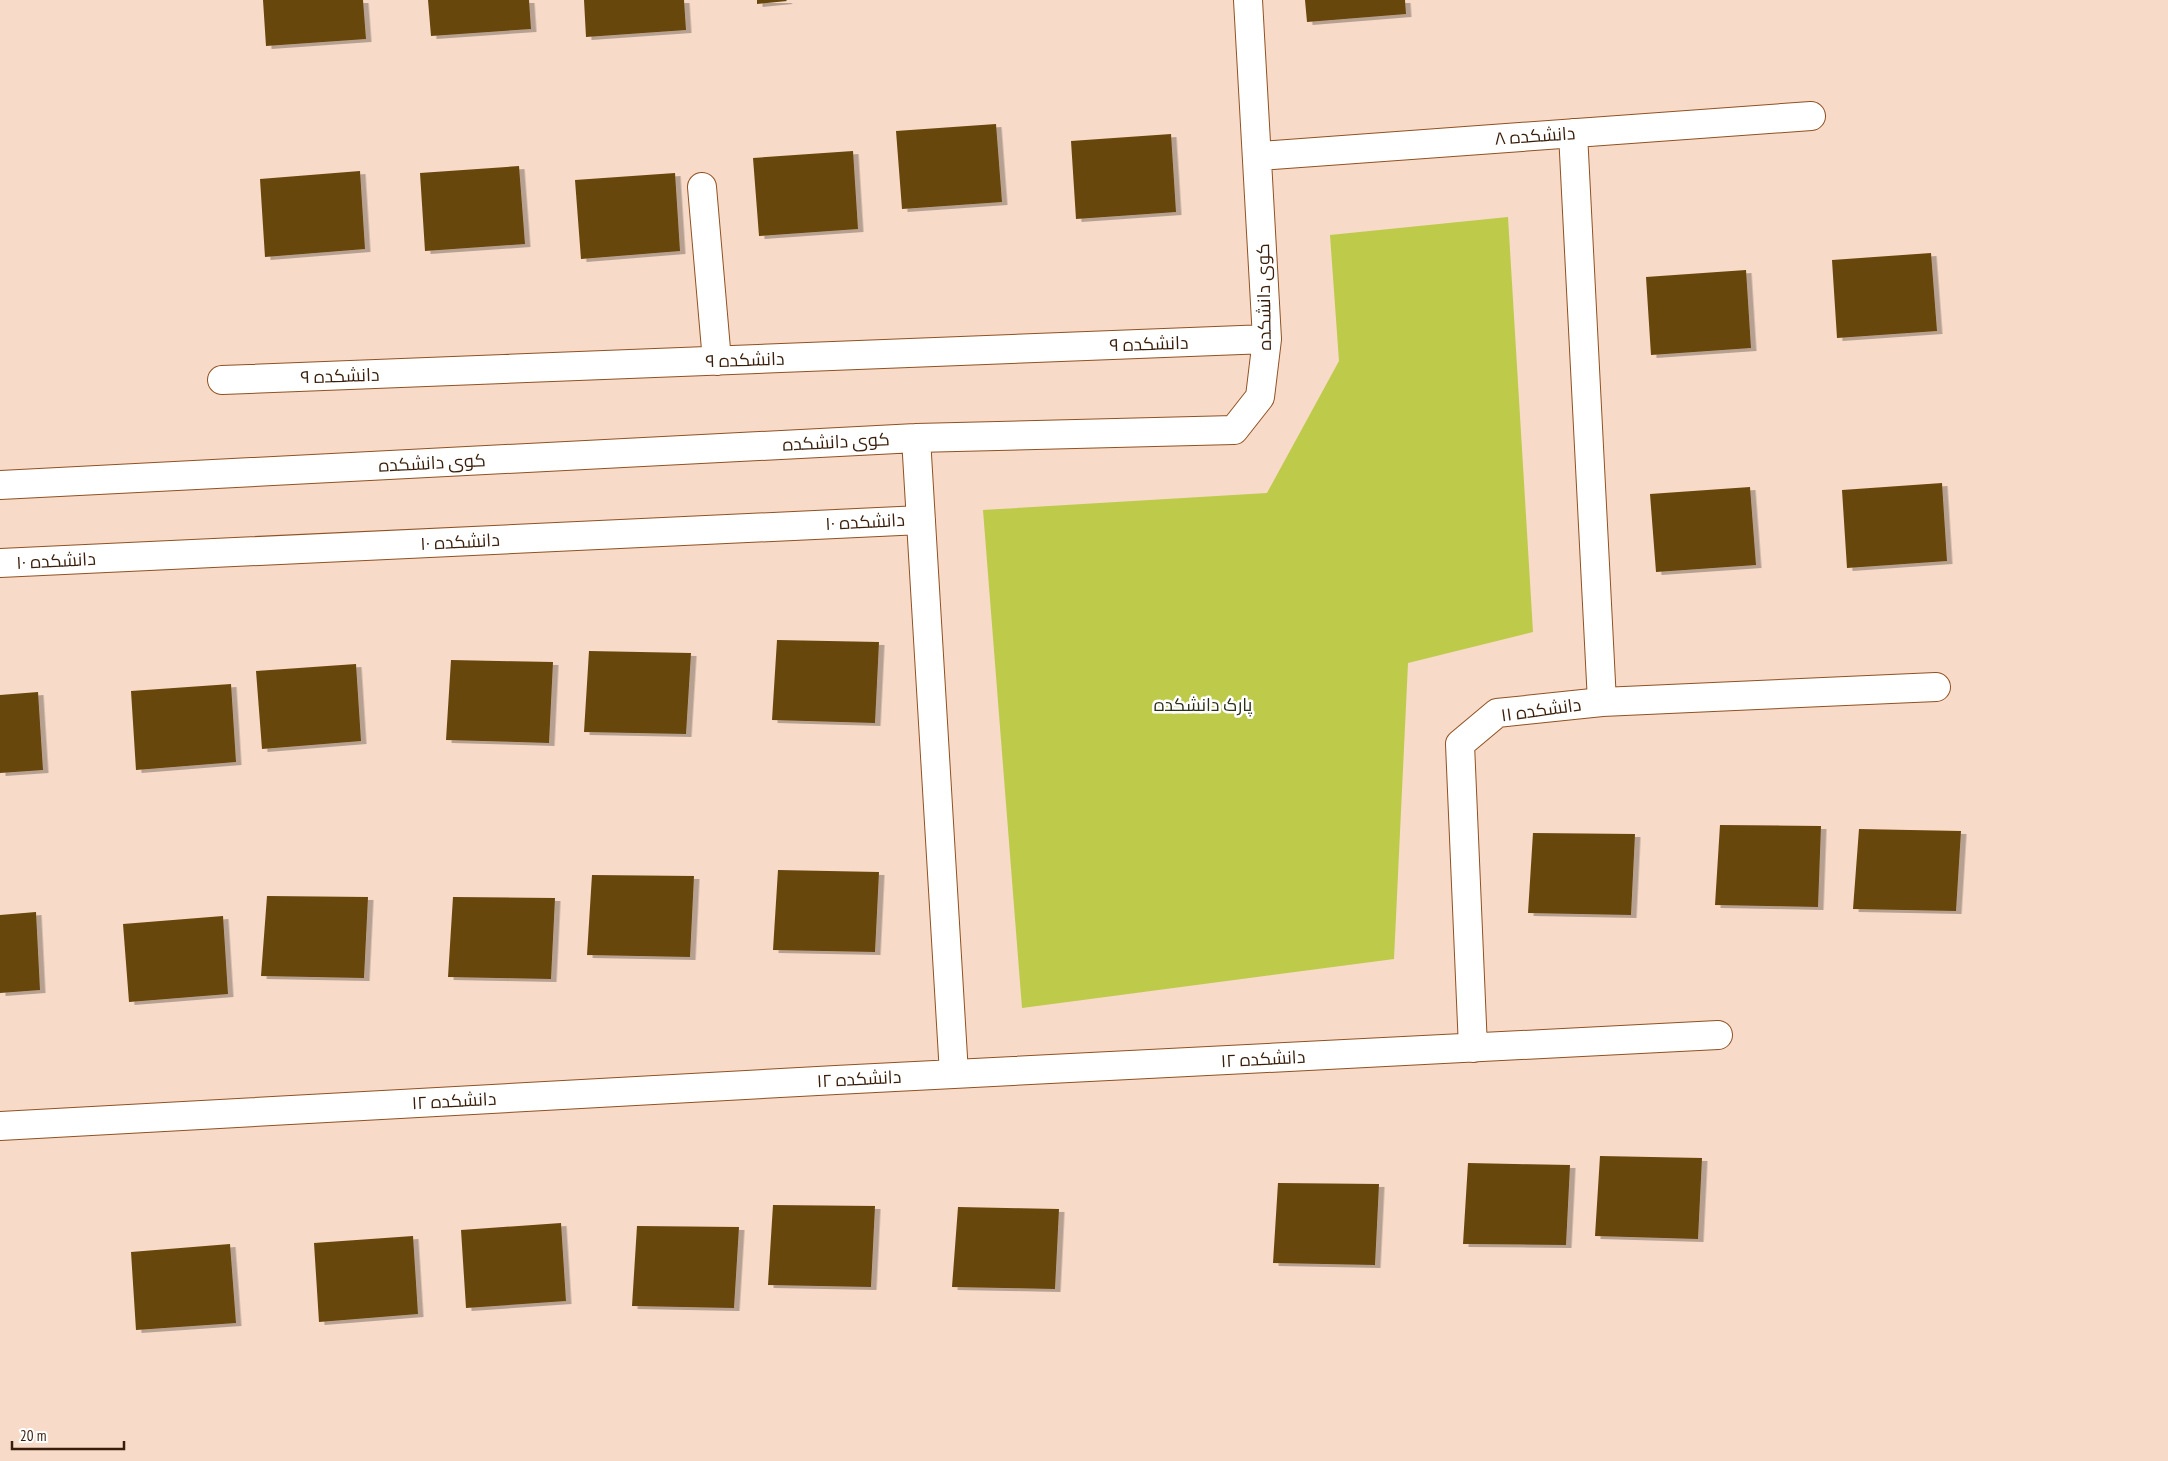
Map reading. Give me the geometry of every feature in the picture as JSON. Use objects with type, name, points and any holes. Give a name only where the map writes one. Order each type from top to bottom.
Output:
[{"type":"street","name":"کوی دانشکده","points":[[0,485],[916,438],[1234,430],[1260,397],[1268,339],[1248,0]]},
{"type":"street","name":"دانشکده ۸","points":[[1258,156],[1811,116]]},
{"type":"street","points":[[1572,133],[1602,702]]},
{"type":"street","points":[[702,187],[717,361]]},
{"type":"street","name":"دانشکده ۹","points":[[222,380],[1268,339]]},
{"type":"street","points":[[916,438],[954,1074]]},
{"type":"street","name":"دانشکده ۱۰","points":[[0,564],[921,520]]},
{"type":"street","name":"دانشکده ۱۱","points":[[1473,1048],[1460,744],[1497,713],[1602,702],[1936,687]]},
{"type":"street","name":"دانشکده ۱۲","points":[[0,1126],[1718,1035]]},
{"type":"green space","name":"پارک دانشکده","points":[[1508,217],[1533,632],[1408,663],[1394,959],[1022,1008],[983,510],[1267,493],[1339,361],[1330,235]]},
{"type":"building","points":[[263,0],[363,0],[366,39],[266,46]]},
{"type":"building","points":[[428,0],[529,0],[531,29],[431,36]]},
{"type":"building","points":[[584,0],[684,0],[686,30],[586,37]]},
{"type":"building","points":[[757,0],[786,0],[787,1],[757,4]]},
{"type":"building","points":[[1305,0],[1405,0],[1406,14],[1307,22]]},
{"type":"building","points":[[996,124],[1002,202],[902,209],[896,131]]},
{"type":"building","points":[[1171,134],[1176,212],[1076,219],[1071,141]]},
{"type":"building","points":[[853,151],[858,229],[759,236],[753,158]]},
{"type":"building","points":[[519,166],[525,244],[425,251],[420,173]]},
{"type":"building","points":[[360,171],[365,249],[265,257],[260,179]]},
{"type":"building","points":[[675,173],[680,251],[581,259],[575,180]]},
{"type":"building","points":[[1931,253],[1937,331],[1837,338],[1832,260]]},
{"type":"building","points":[[1746,270],[1751,348],[1651,355],[1646,277]]},
{"type":"building","points":[[1942,483],[1947,561],[1847,568],[1842,490]]},
{"type":"building","points":[[1750,487],[1756,565],[1656,572],[1650,494]]},
{"type":"building","points":[[777,640],[879,642],[875,723],[772,720]]},
{"type":"building","points":[[589,651],[691,653],[686,734],[584,732]]},
{"type":"building","points":[[451,660],[553,662],[549,743],[446,740]]},
{"type":"building","points":[[356,664],[361,741],[262,749],[256,671]]},
{"type":"building","points":[[231,684],[236,762],[136,770],[131,691]]},
{"type":"building","points":[[38,692],[43,770],[0,773],[0,695]]},
{"type":"building","points":[[1720,825],[1821,826],[1818,907],[1715,905]]},
{"type":"building","points":[[1859,829],[1961,831],[1956,911],[1853,909]]},
{"type":"building","points":[[1533,833],[1635,834],[1631,915],[1528,913]]},
{"type":"building","points":[[778,870],[879,872],[875,952],[773,950]]},
{"type":"building","points":[[592,875],[694,876],[690,957],[587,955]]},
{"type":"building","points":[[267,896],[368,897],[364,978],[261,976]]},
{"type":"building","points":[[453,897],[555,898],[551,979],[448,977]]},
{"type":"building","points":[[36,912],[40,990],[0,993],[0,915]]},
{"type":"building","points":[[223,916],[228,994],[129,1002],[123,924]]},
{"type":"building","points":[[1600,1156],[1702,1158],[1698,1239],[1595,1236]]},
{"type":"building","points":[[1468,1163],[1570,1165],[1566,1245],[1463,1244]]},
{"type":"building","points":[[1278,1183],[1379,1184],[1375,1265],[1273,1263]]},
{"type":"building","points":[[773,1205],[875,1206],[871,1287],[768,1285]]},
{"type":"building","points":[[958,1207],[1059,1209],[1055,1289],[952,1287]]},
{"type":"building","points":[[561,1223],[566,1301],[466,1308],[461,1230]]},
{"type":"building","points":[[637,1226],[739,1227],[734,1308],[632,1306]]},
{"type":"building","points":[[413,1236],[418,1314],[319,1322],[314,1243]]},
{"type":"building","points":[[230,1244],[236,1323],[136,1330],[131,1252]]}]
